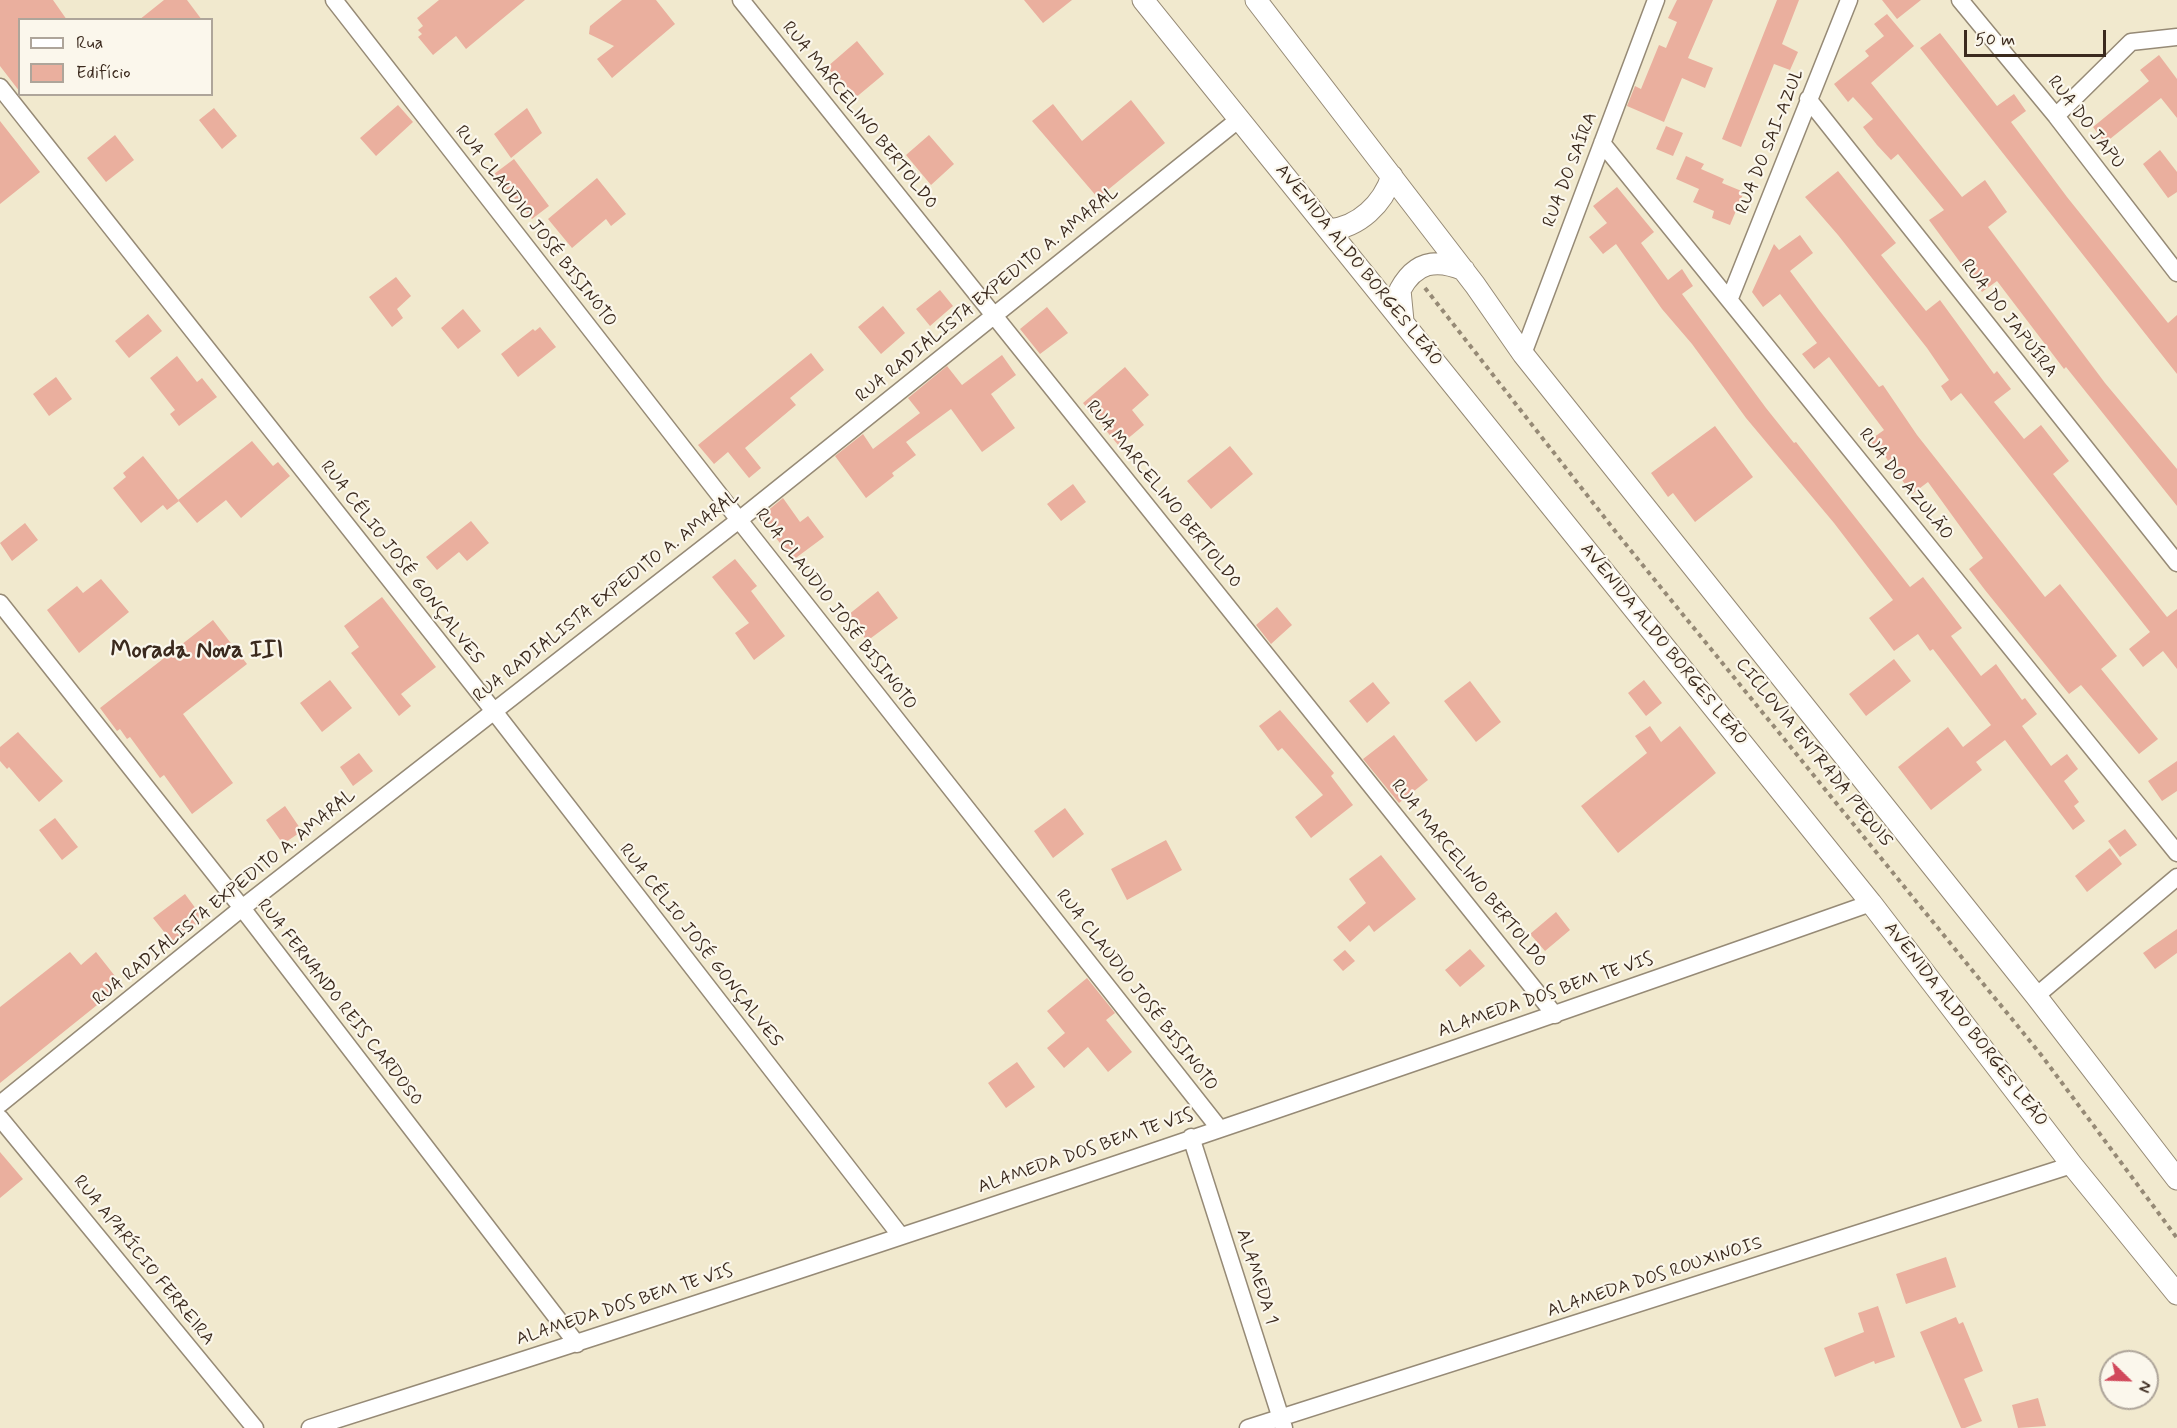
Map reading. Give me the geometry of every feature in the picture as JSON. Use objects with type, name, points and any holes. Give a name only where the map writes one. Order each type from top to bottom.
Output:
[{"type":"street","name":"RUA CLAUDIO JOSÉ BISINOTO","points":[[334,0],[739,520],[1219,1128]]},
{"type":"street","name":"RUA MARCELINO BERTOLDO","points":[[741,0],[1555,1015]]},
{"type":"street","points":[[1256,0],[1464,270],[1523,354],[2036,996],[2177,1179]]},
{"type":"street","name":"RUA DO SAÍRA","points":[[1523,354],[1656,0]]},
{"type":"street","name":"RUA DO SAI-AZUL","points":[[1730,298],[1849,0]]},
{"type":"street","name":"RUA DO JAPU","points":[[1960,0],[2056,116],[2177,273]]},
{"type":"street","name":"AVENIDA ALDO BORGES LEÃO","points":[[1147,2],[1238,120],[1403,321],[1871,903],[2072,1165],[2177,1294]]},
{"type":"street","points":[[2056,116],[2131,42],[2177,37]]},
{"type":"street","name":"RUA CÉLIO JOSÉ GONÇALVES","points":[[0,87],[493,710],[900,1235]]},
{"type":"street","name":"RUA DO JAPUÍRA","points":[[1808,99],[2177,563]]},
{"type":"street","name":"RUA RADIALISTA EXPEDITO A. AMARAL","points":[[0,1104],[242,908],[739,520],[1238,120]]},
{"type":"street","name":"RUA DO AZULÃO","points":[[1602,143],[1730,298],[2177,853]]},
{"type":"street","points":[[1329,230],[1342,229],[1371,210],[1382,200],[1392,176]]},
{"type":"street","points":[[1403,321],[1400,290],[1417,268],[1432,262],[1448,263],[1464,270]]},
{"type":"street","name":"RUA FERNANDO REIS CARDOSO","points":[[0,603],[242,908],[577,1344]]},
{"type":"street","points":[[2036,996],[2177,877]]},
{"type":"street","name":"ALAMEDA DOS BEM TE VIS","points":[[310,1428],[577,1344],[1555,1015],[1871,903]]},
{"type":"street","name":"RUA APARÍCIO FERREIRA","points":[[0,1118],[255,1428]]},
{"type":"street","name":"ALAMEDA 1","points":[[1191,1137],[1283,1423]]},
{"type":"street","name":"ALAMEDA DOS ROUXINOIS","points":[[1248,1428],[1283,1423],[2072,1165]]},
{"type":"path","name":"CICLOVIA ENTRADA PEQUIS","points":[[1425,287],[1619,536],[2042,1056],[2177,1238]]},
{"type":"building","points":[[0,0],[53,0],[66,18],[18,18],[18,89],[0,66]]},
{"type":"building","points":[[164,0],[187,0],[200,18],[142,18]]},
{"type":"building","points":[[439,0],[525,0],[466,49],[456,36],[433,55],[418,37],[422,34],[418,30],[423,26],[417,18]]},
{"type":"building","points":[[622,0],[656,0],[675,24],[612,78],[597,59],[614,46],[589,34],[590,26]]},
{"type":"building","points":[[1024,0],[1072,0],[1043,23]]},
{"type":"building","points":[[1677,0],[1713,0],[1688,58],[1713,68],[1705,88],[1682,78],[1664,122],[1627,106],[1635,86],[1641,89],[1659,45],[1666,48],[1677,22],[1668,18]]},
{"type":"building","points":[[1777,0],[1799,0],[1782,44],[1798,52],[1790,70],[1774,64],[1741,147],[1722,139]]},
{"type":"building","points":[[1882,0],[1921,0],[1897,19]]},
{"type":"building","points":[[1887,14],[1914,46],[1871,83],[1962,197],[1985,180],[2007,212],[1988,227],[2105,383],[2177,469],[2177,506],[2066,367],[2064,369],[1997,281],[1982,292],[1929,220],[1944,210],[1898,154],[1891,160],[1877,145],[1863,127],[1873,119],[1853,97],[1848,102],[1834,84],[1869,56],[1865,51],[1884,36],[1874,24]]},
{"type":"building","points":[[1940,33],[1997,106],[2014,94],[2026,111],[2011,122],[2067,197],[2168,323],[2177,315],[2177,374],[1920,48]]},
{"type":"building","points":[[857,41],[884,74],[854,99],[827,67]]},
{"type":"building","points":[[2159,55],[2177,79],[2177,118],[2161,98],[2105,143],[2093,127],[2149,81],[2140,70]]},
{"type":"building","points":[[1131,100],[1165,143],[1098,198],[1032,121],[1053,104],[1082,141]]},
{"type":"building","points":[[398,105],[413,122],[376,156],[360,138]]},
{"type":"building","points":[[214,108],[237,136],[222,149],[199,120]]},
{"type":"building","points":[[527,108],[542,133],[511,158],[494,134]]},
{"type":"building","points":[[0,121],[40,172],[0,204]]},
{"type":"building","points":[[1666,126],[1683,133],[1673,156],[1656,149]]},
{"type":"building","points":[[115,135],[134,160],[106,182],[87,158]]},
{"type":"building","points":[[929,135],[954,164],[931,185],[906,155]]},
{"type":"building","points":[[2160,150],[2177,172],[2177,192],[2168,198],[2143,164]]},
{"type":"building","points":[[1686,156],[1704,164],[1701,169],[1724,179],[1722,183],[1744,192],[1730,225],[1712,218],[1714,211],[1693,202],[1699,189],[1676,179]]},
{"type":"building","points":[[514,159],[549,206],[532,219],[494,174]]},
{"type":"building","points":[[1838,171],[1896,243],[1881,255],[1926,311],[1940,300],[1994,374],[1997,371],[2011,389],[1994,402],[2024,439],[2041,425],[2069,461],[2053,474],[2167,617],[2177,609],[2177,669],[2163,651],[2143,667],[2129,649],[2150,632],[1961,393],[1951,401],[1941,386],[1949,380],[1927,348],[1805,197]]},
{"type":"building","points":[[597,178],[626,214],[611,226],[606,219],[572,248],[548,219]]},
{"type":"building","points":[[1617,187],[1654,232],[1641,243],[1668,280],[1682,269],[1693,286],[1682,294],[1766,408],[1794,443],[1796,442],[1910,587],[1923,577],[1962,628],[1951,636],[1981,676],[1996,664],[2022,700],[2025,698],[2037,714],[2022,726],[2051,766],[2067,754],[2078,769],[2064,781],[2079,802],[2074,806],[2085,821],[2073,830],[2005,740],[1976,762],[1982,770],[1931,810],[1898,767],[1948,727],[1963,747],[1991,725],[1933,649],[1930,651],[1918,634],[1894,651],[1869,618],[1893,600],[1834,523],[1746,418],[1692,344],[1662,309],[1616,244],[1603,254],[1589,237],[1607,223],[1593,206]]},
{"type":"building","points":[[1800,235],[1813,253],[1790,271],[1819,310],[1879,387],[1883,385],[1917,435],[2045,597],[2060,584],[2117,656],[2101,669],[2158,739],[2139,754],[2081,685],[2069,694],[1985,590],[1969,569],[1983,558],[1928,482],[1912,494],[1884,455],[1882,457],[1870,440],[1884,430],[1829,357],[1814,369],[1802,354],[1817,343],[1780,294],[1763,307],[1752,292],[1774,244],[1779,250]]},
{"type":"building","points":[[396,277],[411,296],[397,309],[403,318],[392,327],[369,297]]},
{"type":"building","points":[[940,290],[953,306],[930,326],[916,309]]},
{"type":"building","points":[[883,306],[905,333],[881,354],[858,327]]},
{"type":"building","points":[[1047,307],[1068,333],[1040,354],[1020,329]]},
{"type":"building","points":[[463,309],[481,331],[458,349],[441,328]]},
{"type":"building","points":[[148,314],[162,331],[129,358],[115,341]]},
{"type":"building","points":[[540,327],[556,347],[518,377],[501,354],[533,329],[535,331]]},
{"type":"building","points":[[811,353],[824,370],[790,398],[796,405],[745,448],[761,468],[749,478],[728,452],[714,464],[698,445]]},
{"type":"building","points":[[1002,355],[1016,375],[991,394],[1015,428],[982,452],[951,409],[906,442],[916,455],[892,473],[894,476],[866,498],[835,456],[863,434],[873,449],[920,413],[908,398],[947,366],[962,385]]},
{"type":"building","points":[[177,356],[197,382],[202,378],[217,397],[179,426],[170,414],[175,410],[150,378]]},
{"type":"building","points":[[1125,367],[1149,395],[1132,410],[1144,425],[1119,446],[1083,403]]},
{"type":"building","points":[[56,377],[72,399],[49,416],[33,394]]},
{"type":"building","points":[[1715,426],[1753,477],[1695,522],[1673,493],[1668,497],[1651,473]]},
{"type":"building","points":[[252,441],[273,466],[278,462],[290,476],[241,518],[226,500],[197,523],[178,500]]},
{"type":"building","points":[[1230,446],[1253,474],[1211,509],[1187,481]]},
{"type":"building","points":[[143,456],[179,501],[167,510],[163,505],[141,523],[113,488],[126,477],[123,473]]},
{"type":"building","points":[[1073,484],[1086,502],[1061,521],[1047,504]]},
{"type":"building","points":[[783,498],[800,522],[808,516],[824,537],[793,560],[760,517]]},
{"type":"building","points":[[471,521],[489,543],[467,561],[459,552],[437,570],[426,557]]},
{"type":"building","points":[[25,523],[38,540],[12,561],[0,543]]},
{"type":"building","points":[[735,559],[757,586],[751,591],[785,636],[754,660],[735,633],[749,623],[712,577]]},
{"type":"building","points":[[101,579],[129,612],[79,653],[47,610],[77,586],[83,593]]},
{"type":"building","points":[[878,591],[898,618],[867,641],[848,615]]},
{"type":"building","points":[[382,597],[436,667],[401,694],[411,706],[399,716],[351,653],[359,647],[344,626]]},
{"type":"building","points":[[1277,607],[1292,625],[1271,644],[1256,625]]},
{"type":"building","points":[[213,620],[247,664],[183,714],[233,783],[192,814],[164,775],[160,778],[130,737],[127,739],[120,729],[117,731],[100,708]]},
{"type":"building","points":[[1894,659],[1911,681],[1866,716],[1849,694]]},
{"type":"building","points":[[330,680],[352,708],[322,732],[300,703]]},
{"type":"building","points":[[1644,680],[1662,703],[1646,716],[1628,693]]},
{"type":"building","points":[[1470,681],[1501,722],[1476,742],[1444,701]]},
{"type":"building","points":[[1373,682],[1390,703],[1367,723],[1349,701]]},
{"type":"building","points":[[1280,710],[1334,773],[1331,776],[1353,805],[1311,838],[1295,817],[1323,795],[1282,748],[1278,751],[1259,726]]},
{"type":"building","points":[[1650,726],[1661,742],[1680,726],[1716,773],[1618,853],[1581,806],[1647,753],[1635,736]]},
{"type":"building","points":[[18,732],[63,781],[39,802],[9,767],[7,769],[0,761],[0,747]]},
{"type":"building","points":[[1394,735],[1428,780],[1399,803],[1363,759]]},
{"type":"building","points":[[359,753],[373,771],[353,786],[340,767]]},
{"type":"building","points":[[2177,761],[2177,791],[2162,801],[2148,781]]},
{"type":"building","points":[[285,806],[302,831],[283,844],[266,820]]},
{"type":"building","points":[[1065,808],[1084,834],[1053,858],[1034,831]]},
{"type":"building","points":[[55,818],[78,847],[62,860],[39,830]]},
{"type":"building","points":[[2125,829],[2137,845],[2120,857],[2108,841]]},
{"type":"building","points":[[1166,840],[1182,870],[1127,900],[1111,869]]},
{"type":"building","points":[[2110,848],[2122,864],[2087,892],[2075,876]]},
{"type":"building","points":[[1381,855],[1416,899],[1374,932],[1369,925],[1350,942],[1337,927],[1366,903],[1349,879]]},
{"type":"building","points":[[185,894],[199,913],[198,923],[173,943],[153,918]]},
{"type":"building","points":[[1556,912],[1570,930],[1545,951],[1530,934]]},
{"type":"building","points":[[2177,929],[2177,953],[2155,969],[2143,953]]},
{"type":"building","points":[[1470,949],[1485,966],[1460,987],[1445,970]]},
{"type":"building","points":[[1345,950],[1355,961],[1343,971],[1333,960]]},
{"type":"building","points":[[70,952],[81,965],[96,952],[122,985],[0,1083],[0,1007]]},
{"type":"building","points":[[1087,978],[1115,1013],[1106,1020],[1132,1052],[1108,1072],[1088,1047],[1064,1068],[1047,1048],[1065,1033],[1047,1011]]},
{"type":"building","points":[[1017,1062],[1035,1087],[1006,1108],[988,1083]]},
{"type":"building","points":[[0,1152],[23,1179],[0,1198]]},
{"type":"building","points":[[1946,1257],[1956,1287],[1906,1304],[1896,1274]]},
{"type":"building","points":[[1878,1306],[1895,1357],[1875,1364],[1874,1361],[1835,1377],[1824,1348],[1864,1332],[1858,1313]]},
{"type":"building","points":[[1956,1317],[1959,1324],[1963,1322],[1983,1371],[1964,1379],[1982,1421],[1965,1428],[1961,1428],[1920,1332]]},
{"type":"building","points":[[2038,1398],[2046,1426],[2018,1428],[2012,1405]]},
{"type":"district","name":"Morada Nova III","points":[[197,652]]}]
